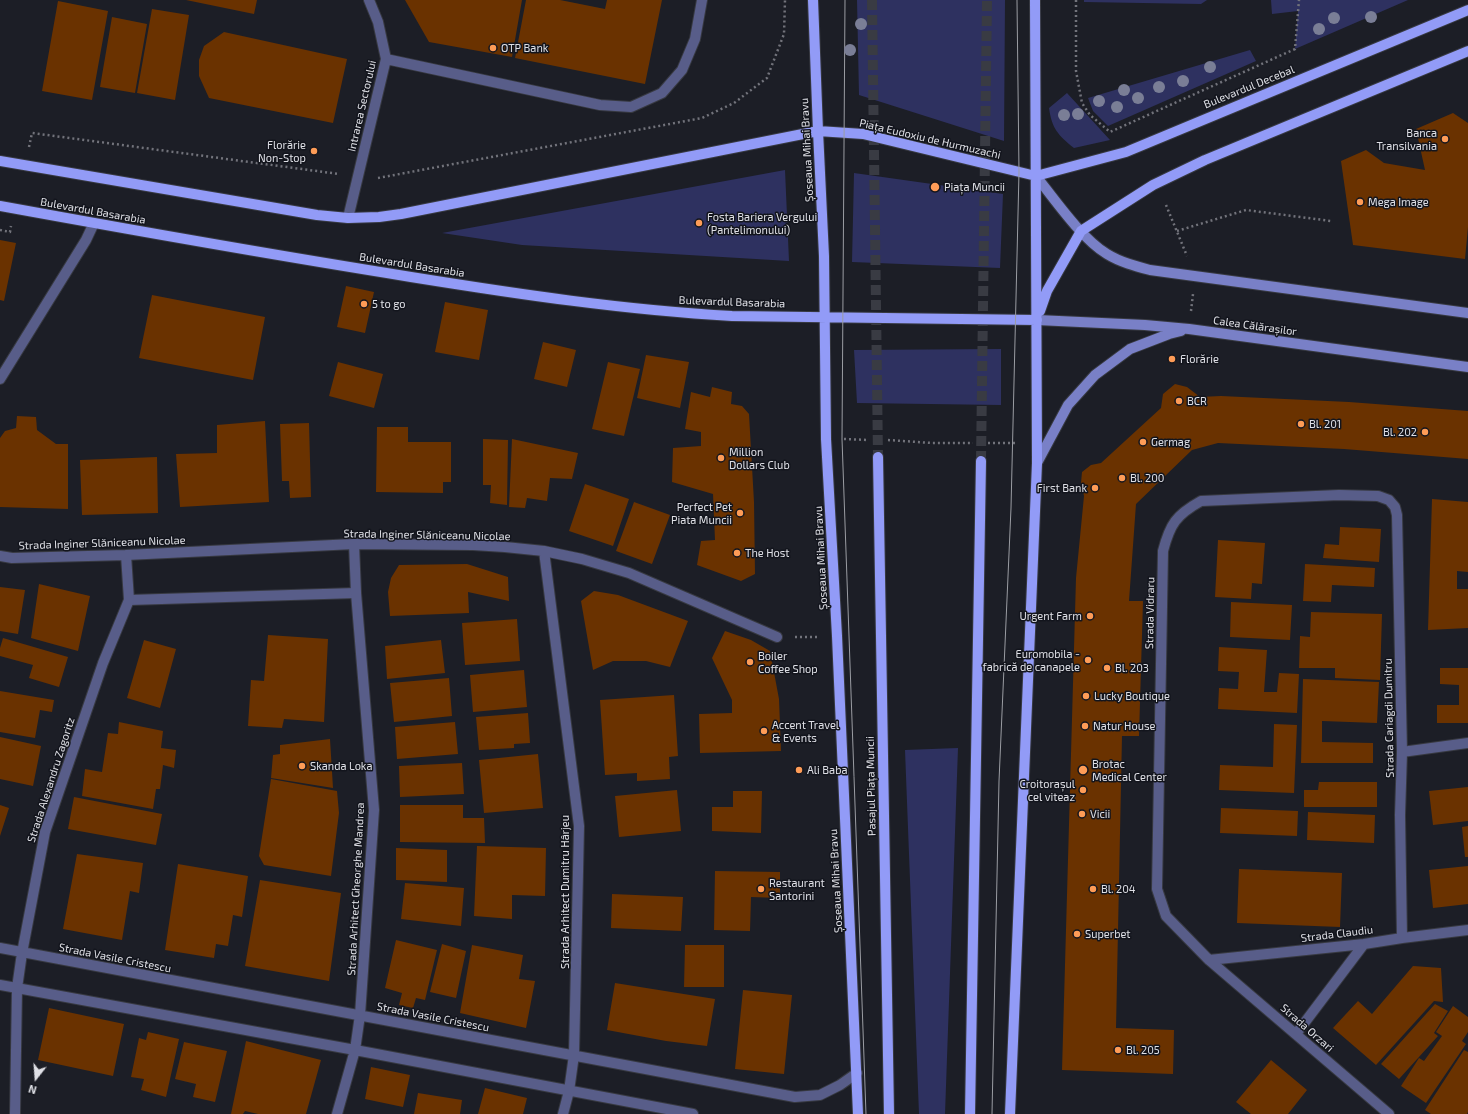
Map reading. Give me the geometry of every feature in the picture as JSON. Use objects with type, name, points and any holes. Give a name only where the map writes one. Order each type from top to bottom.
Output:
[{"type":"main road","name":"Șoseaua Mihai Bravu","points":[[813,0],[824,256],[826,439],[837,636],[858,1114]]},
{"type":"main road","points":[[1010,1114],[1037,463],[1035,0]]},
{"type":"main road","name":"Bulevardul Decebal","points":[[1036,176],[1126,152],[1468,10]]},
{"type":"main road","points":[[1037,320],[1047,291],[1081,231],[1153,186],[1205,160],[1468,52]]},
{"type":"main road","name":"Piața Eudoxiu de Hurmuzachi","points":[[818,131],[863,134],[1036,176]]},
{"type":"main road","points":[[0,161],[293,212],[348,218],[379,217],[401,214],[818,131]]},
{"type":"main road","points":[[1036,176],[1091,242],[1107,254],[1127,264],[1150,270],[1468,313]]},
{"type":"main road","name":"Bulevardul Basarabia","points":[[0,206],[94,224],[322,263],[548,297],[692,314],[824,317]]},
{"type":"main road","points":[[824,317],[1037,320]]},
{"type":"main road","name":"Calea Călărașilor","points":[[1037,320],[1145,325],[1189,329],[1468,367]]},
{"type":"main road","points":[[1037,463],[1068,405],[1095,375],[1130,349],[1169,334],[1189,329]]},
{"type":"main road","name":"Pasajul Piața Muncii","points":[[878,457],[889,1114]]},
{"type":"main road","points":[[970,1114],[981,461]]},
{"type":"street","name":"Intrarea Sectorului","points":[[348,218],[386,59],[378,22],[369,0]]},
{"type":"street","points":[[386,59],[600,105],[631,107],[662,93],[682,70],[695,39],[702,0]]},
{"type":"street","points":[[0,380],[86,240],[94,224]]},
{"type":"street","name":"Strada Vidraru","points":[[1209,960],[1166,916],[1157,889],[1163,551],[1168,531],[1177,518],[1187,509],[1201,501],[1339,495],[1378,496],[1389,500]]},
{"type":"street","name":"Strada Cariagdi Dumitru","points":[[1389,500],[1395,507],[1397,515],[1402,752],[1400,815],[1402,938]]},
{"type":"street","name":"Strada Inginer Slăniceanu Nicolae","points":[[0,556],[12,558],[126,555],[354,544],[473,545],[544,551],[582,559],[629,573],[776,637]]},
{"type":"street","name":"Strada Arhitect Gheorghe Mandrea","points":[[337,1114],[355,1050],[360,1015],[374,810],[356,593],[354,544]]},
{"type":"street","name":"Strada Arhitect Dumitru Hârjeu","points":[[544,551],[579,826],[574,1055],[570,1091],[563,1114]]},
{"type":"street","name":"Strada Alexandru Zagoritz","points":[[15,1114],[17,988],[22,952],[45,832],[103,663],[129,600],[126,555]]},
{"type":"street","points":[[129,600],[356,593]]},
{"type":"street","points":[[1402,752],[1468,743]]},
{"type":"street","name":"Strada Claudiu","points":[[1209,960],[1364,944],[1468,930]]},
{"type":"street","points":[[1296,1034],[1364,944]]},
{"type":"street","name":"Strada Vasile Cristescu","points":[[0,948],[795,1097],[820,1095],[840,1085],[857,1073]]},
{"type":"street","name":"Strada Orzari","points":[[1209,960],[1389,1114]]},
{"type":"street","points":[[0,985],[693,1114]]},
{"type":"path","points":[[32,133],[372,179],[702,118],[734,103],[767,78],[784,34],[785,0]]},
{"type":"path","points":[[1076,0],[1076,71],[1082,103],[1090,115],[1110,132],[1295,49],[1299,0]]},
{"type":"path","points":[[1166,205],[1194,276],[1192,300]]},
{"type":"path","points":[[1177,231],[1246,210],[1331,221]]},
{"type":"path","points":[[0,230],[10,232]]},
{"type":"path","points":[[826,439],[872,440]]},
{"type":"path","points":[[887,440],[932,443],[976,443]]},
{"type":"path","points":[[983,443],[1037,443]]},
{"type":"path","points":[[776,637],[837,636]]},
{"type":"shaded area","points":[[857,0],[1005,0],[1004,141],[859,95]]},
{"type":"shaded area","points":[[1084,0],[1207,0],[1201,4],[1084,2]]},
{"type":"shaded area","points":[[1271,0],[1408,0],[1295,49],[1298,11],[1272,14]]},
{"type":"shaded area","points":[[1250,50],[1256,61],[1108,126],[1093,111],[1088,98]]},
{"type":"shaded area","points":[[1067,93],[1110,140],[1074,148],[1060,135],[1054,126],[1049,108]]},
{"type":"shaded area","points":[[785,170],[789,261],[522,245],[442,233]]},
{"type":"shaded area","points":[[854,173],[1003,194],[1000,268],[852,262]]},
{"type":"shaded area","points":[[1001,349],[1001,405],[857,403],[854,350]]},
{"type":"shaded area","points":[[958,748],[945,1114],[919,1114],[905,750]]},
{"type":"building","points":[[186,0],[257,0],[254,14]]},
{"type":"building","points":[[405,0],[522,0],[512,57],[429,42]]},
{"type":"building","points":[[526,0],[560,0],[605,9],[607,0],[662,0],[645,84],[515,58]]},
{"type":"building","points":[[58,1],[108,11],[92,100],[42,91]]},
{"type":"building","points":[[152,9],[189,15],[175,100],[137,93]]},
{"type":"building","points":[[112,17],[147,24],[135,93],[100,87]]},
{"type":"building","points":[[224,32],[347,59],[333,123],[209,98],[199,76],[199,60],[204,46]]},
{"type":"building","points":[[1453,113],[1468,123],[1468,227],[1465,259],[1353,245],[1341,161],[1366,150],[1384,163],[1425,170],[1416,129]]},
{"type":"building","points":[[0,240],[16,243],[4,301],[0,300]]},
{"type":"building","points":[[346,286],[374,292],[365,333],[337,327]]},
{"type":"building","points":[[152,295],[265,317],[253,380],[139,358]]},
{"type":"building","points":[[445,302],[488,310],[479,360],[435,352]]},
{"type":"building","points":[[543,342],[576,350],[567,387],[534,379]]},
{"type":"building","points":[[646,355],[689,362],[680,408],[637,398]]},
{"type":"building","points":[[338,362],[383,374],[374,408],[329,396]]},
{"type":"building","points":[[608,362],[640,369],[624,436],[592,429]]},
{"type":"building","points":[[1175,384],[1187,387],[1200,397],[1221,396],[1349,402],[1468,411],[1468,459],[1344,449],[1218,443],[1192,450],[1136,504],[1129,601],[1143,601],[1139,736],[1122,736],[1116,1028],[1174,1030],[1173,1074],[1062,1070],[1076,578],[1084,496],[1081,483],[1082,472],[1091,465],[1101,463],[1161,408],[1163,394]]},
{"type":"building","points":[[712,387],[732,392],[731,404],[742,406],[749,414],[754,502],[755,574],[741,581],[697,565],[701,541],[715,540],[713,494],[672,482],[673,448],[701,446],[701,432],[685,429],[691,392],[710,397]]},
{"type":"building","points":[[17,416],[36,417],[37,430],[56,444],[68,444],[68,509],[0,507],[0,438],[5,431],[16,428]]},
{"type":"building","points":[[265,421],[269,502],[180,507],[176,454],[217,453],[217,425]]},
{"type":"building","points":[[309,423],[311,497],[290,498],[289,481],[282,481],[280,424]]},
{"type":"building","points":[[377,427],[408,427],[408,442],[451,442],[451,482],[443,482],[443,493],[376,492]]},
{"type":"building","points":[[483,439],[508,440],[507,505],[490,503],[491,485],[483,485]]},
{"type":"building","points":[[512,439],[578,453],[572,479],[550,478],[547,501],[527,498],[525,508],[509,507]]},
{"type":"building","points":[[157,457],[158,513],[82,515],[80,460]]},
{"type":"building","points":[[585,484],[629,499],[613,546],[569,531]]},
{"type":"building","points":[[1432,499],[1468,502],[1468,572],[1457,571],[1457,589],[1468,589],[1468,628],[1428,630]]},
{"type":"building","points":[[634,502],[670,515],[652,564],[616,551]]},
{"type":"building","points":[[1340,527],[1381,529],[1379,562],[1323,558],[1325,544],[1339,545]]},
{"type":"building","points":[[1218,540],[1265,543],[1262,584],[1252,583],[1251,599],[1215,597]]},
{"type":"building","points":[[467,564],[508,577],[509,601],[468,592],[469,613],[390,616],[388,592],[391,578],[399,565]]},
{"type":"building","points":[[1305,564],[1375,568],[1374,587],[1332,585],[1331,602],[1303,601]]},
{"type":"building","points":[[39,584],[90,596],[78,651],[31,638]]},
{"type":"building","points":[[0,587],[25,590],[18,634],[0,631]]},
{"type":"building","points":[[594,591],[618,595],[688,621],[670,667],[646,661],[613,661],[593,670],[581,601]]},
{"type":"building","points":[[1231,602],[1292,605],[1290,640],[1230,637]]},
{"type":"building","points":[[1311,612],[1382,614],[1380,680],[1335,678],[1335,668],[1299,668],[1300,636],[1310,637]]},
{"type":"building","points":[[517,619],[520,661],[465,665],[462,623]]},
{"type":"building","points":[[725,631],[751,640],[770,651],[779,699],[781,751],[700,753],[699,714],[732,713],[732,700],[712,658]]},
{"type":"building","points":[[268,635],[328,639],[324,722],[284,719],[282,728],[248,726],[251,680],[264,681]]},
{"type":"building","points":[[3,638],[68,657],[59,687],[29,678],[33,665],[0,656],[0,648]]},
{"type":"building","points":[[144,640],[176,649],[160,708],[127,698]]},
{"type":"building","points":[[441,640],[445,673],[387,679],[385,646]]},
{"type":"building","points":[[1219,647],[1267,650],[1264,692],[1277,692],[1279,673],[1299,674],[1297,713],[1218,709],[1219,688],[1238,689],[1239,672],[1218,671]]},
{"type":"building","points":[[1440,668],[1468,668],[1468,723],[1437,723],[1437,705],[1459,705],[1459,685],[1440,684]]},
{"type":"building","points":[[524,670],[527,707],[473,712],[470,675]]},
{"type":"building","points":[[449,678],[452,716],[394,722],[390,683]]},
{"type":"building","points":[[1303,679],[1379,682],[1377,723],[1322,721],[1322,742],[1373,743],[1373,763],[1301,763]]},
{"type":"building","points":[[0,691],[54,700],[52,712],[40,710],[35,738],[0,732]]},
{"type":"building","points":[[674,695],[678,756],[669,757],[670,779],[637,781],[637,773],[605,775],[600,700]]},
{"type":"building","points":[[528,713],[530,743],[514,744],[514,748],[479,750],[476,717]]},
{"type":"building","points":[[119,722],[163,731],[161,748],[176,750],[174,768],[163,765],[160,789],[156,789],[153,809],[82,796],[85,769],[102,772],[108,733],[118,734]]},
{"type":"building","points":[[455,722],[458,754],[397,759],[395,727]]},
{"type":"building","points":[[1274,724],[1297,725],[1294,793],[1219,790],[1220,765],[1273,767]]},
{"type":"building","points":[[0,737],[41,746],[33,786],[0,779]]},
{"type":"building","name":"Skanda Loka","points":[[330,739],[333,788],[271,778],[273,755],[280,754],[280,745]]},
{"type":"building","points":[[538,754],[543,808],[484,813],[479,760]]},
{"type":"building","points":[[462,763],[464,794],[400,797],[399,766]]},
{"type":"building","points":[[271,779],[337,791],[339,813],[331,876],[264,865],[259,856]]},
{"type":"building","points":[[1319,782],[1377,782],[1377,807],[1304,807],[1304,790],[1318,790]]},
{"type":"building","points":[[1468,787],[1468,821],[1433,825],[1429,791]]},
{"type":"building","points":[[677,790],[681,831],[619,837],[615,796]]},
{"type":"building","points":[[733,791],[762,791],[761,833],[712,831],[712,807],[733,807]]},
{"type":"building","points":[[74,797],[162,814],[156,845],[68,829]]},
{"type":"building","points":[[0,805],[9,808],[0,836]]},
{"type":"building","points":[[400,805],[463,805],[463,818],[484,818],[485,843],[400,842]]},
{"type":"building","points":[[1221,808],[1298,811],[1297,836],[1220,833]]},
{"type":"building","points":[[1308,812],[1375,815],[1374,843],[1307,840]]},
{"type":"building","points":[[1468,826],[1468,857],[1465,857],[1462,827]]},
{"type":"building","points":[[477,846],[546,848],[545,896],[512,895],[512,919],[474,916]]},
{"type":"building","points":[[396,848],[447,850],[447,882],[396,880]]},
{"type":"building","points":[[77,854],[143,863],[139,893],[130,891],[122,940],[63,929]]},
{"type":"building","points":[[178,864],[248,876],[242,917],[233,915],[228,946],[216,944],[214,958],[165,950]]},
{"type":"building","points":[[1468,866],[1468,904],[1433,908],[1429,870]]},
{"type":"building","points":[[1239,869],[1342,873],[1340,927],[1237,923]]},
{"type":"building","points":[[715,871],[780,872],[780,898],[751,897],[750,931],[714,930]]},
{"type":"building","points":[[260,880],[341,893],[329,981],[245,966]]},
{"type":"building","points":[[405,883],[464,888],[461,926],[401,919]]},
{"type":"building","points":[[612,894],[683,897],[681,931],[611,928]]},
{"type":"building","points":[[396,940],[437,950],[425,1000],[416,998],[413,1008],[399,1005],[402,993],[385,988]]},
{"type":"building","points":[[442,944],[466,951],[456,998],[430,992]]},
{"type":"building","points":[[472,945],[523,955],[519,979],[535,981],[526,1028],[460,1013]]},
{"type":"building","points":[[685,945],[724,945],[724,987],[684,987]]},
{"type":"building","points":[[1413,966],[1441,968],[1443,1002],[1434,1001],[1376,1065],[1333,1028],[1358,1001],[1372,1014]]},
{"type":"building","points":[[615,983],[715,999],[707,1046],[666,1041],[607,1030]]},
{"type":"building","points":[[743,990],[792,995],[784,1074],[735,1069]]},
{"type":"building","points":[[1435,1004],[1448,1011],[1434,1033],[1438,1036],[1399,1079],[1381,1064]]},
{"type":"building","points":[[1453,1006],[1468,1017],[1468,1032],[1462,1041],[1466,1044],[1426,1103],[1401,1086],[1419,1058],[1424,1061],[1442,1036],[1436,1032]]},
{"type":"building","points":[[49,1008],[124,1024],[113,1076],[38,1060]]},
{"type":"building","points":[[148,1032],[179,1039],[166,1097],[141,1090],[144,1079],[131,1077],[139,1038],[146,1040]]},
{"type":"building","points":[[246,1041],[321,1060],[306,1114],[258,1114],[245,1111],[243,1114],[231,1114]]},
{"type":"building","points":[[184,1042],[227,1051],[215,1102],[193,1097],[196,1084],[175,1079]]},
{"type":"building","points":[[1464,1050],[1468,1052],[1467,1114],[1431,1114],[1425,1110]]},
{"type":"building","points":[[1271,1060],[1307,1090],[1288,1114],[1251,1114],[1236,1102]]},
{"type":"building","points":[[371,1067],[410,1075],[403,1107],[365,1099]]},
{"type":"building","points":[[485,1088],[527,1098],[523,1114],[478,1114]]},
{"type":"building","points":[[418,1093],[462,1100],[460,1114],[414,1114]]},
{"type":"tunnel","points":[[872,0],[878,457]]},
{"type":"tunnel","points":[[981,461],[987,0]]},
{"type":"tram line","points":[[845,0],[842,439],[866,1114]]},
{"type":"tram line","points":[[992,1114],[999,781],[1011,508],[1019,172],[1017,0]]},
{"type":"place","name":"OTP Bank","points":[[493,48]]},
{"type":"place","name":"Banca Transilvania","points":[[1445,139]]},
{"type":"place","name":"Florărie Non-Stop","points":[[314,151]]},
{"type":"place","name":"Piața Muncii","points":[[935,187]]},
{"type":"place","name":"Mega Image","points":[[1360,202]]},
{"type":"place","name":"Fosta Bariera Vergului (Pantelimonului)","points":[[699,223]]},
{"type":"place","name":"5 to go","points":[[364,304]]},
{"type":"place","name":"Florărie","points":[[1172,359]]},
{"type":"place","name":"BCR","points":[[1179,401]]},
{"type":"place","name":"Bl. 201","points":[[1301,424]]},
{"type":"place","name":"Bl. 202","points":[[1425,432]]},
{"type":"place","name":"Germag","points":[[1143,442]]},
{"type":"place","name":"Million Dollars Club","points":[[721,458]]},
{"type":"place","name":"Bl. 200","points":[[1122,478]]},
{"type":"place","name":"First Bank","points":[[1095,488]]},
{"type":"place","name":"Perfect Pet Piata Muncii","points":[[740,513]]},
{"type":"place","name":"The Host","points":[[737,553]]},
{"type":"place","name":"Urgent Farm","points":[[1090,616]]},
{"type":"place","name":"Euromobila - fabrică de canapele","points":[[1088,660]]},
{"type":"place","name":"Boiler Coffee Shop","points":[[750,662]]},
{"type":"place","name":"Bl. 203","points":[[1107,668]]},
{"type":"place","name":"Lucky Boutique","points":[[1086,696]]},
{"type":"place","name":"Natur House","points":[[1085,726]]},
{"type":"place","name":"Accent Travel & Events","points":[[764,731]]},
{"type":"place","name":"Skanda Loka","points":[[302,766]]},
{"type":"place","name":"Ali Baba","points":[[799,770]]},
{"type":"place","name":"Brotac Medical Center","points":[[1083,770]]},
{"type":"place","name":"Croitorașul cel viteaz","points":[[1083,790]]},
{"type":"place","name":"Vicii","points":[[1082,814]]},
{"type":"place","name":"Restaurant Santorini","points":[[761,889]]},
{"type":"place","name":"Bl. 204","points":[[1093,889]]},
{"type":"place","name":"Superbet","points":[[1077,934]]},
{"type":"place","name":"Bl. 205","points":[[1118,1050]]}]
